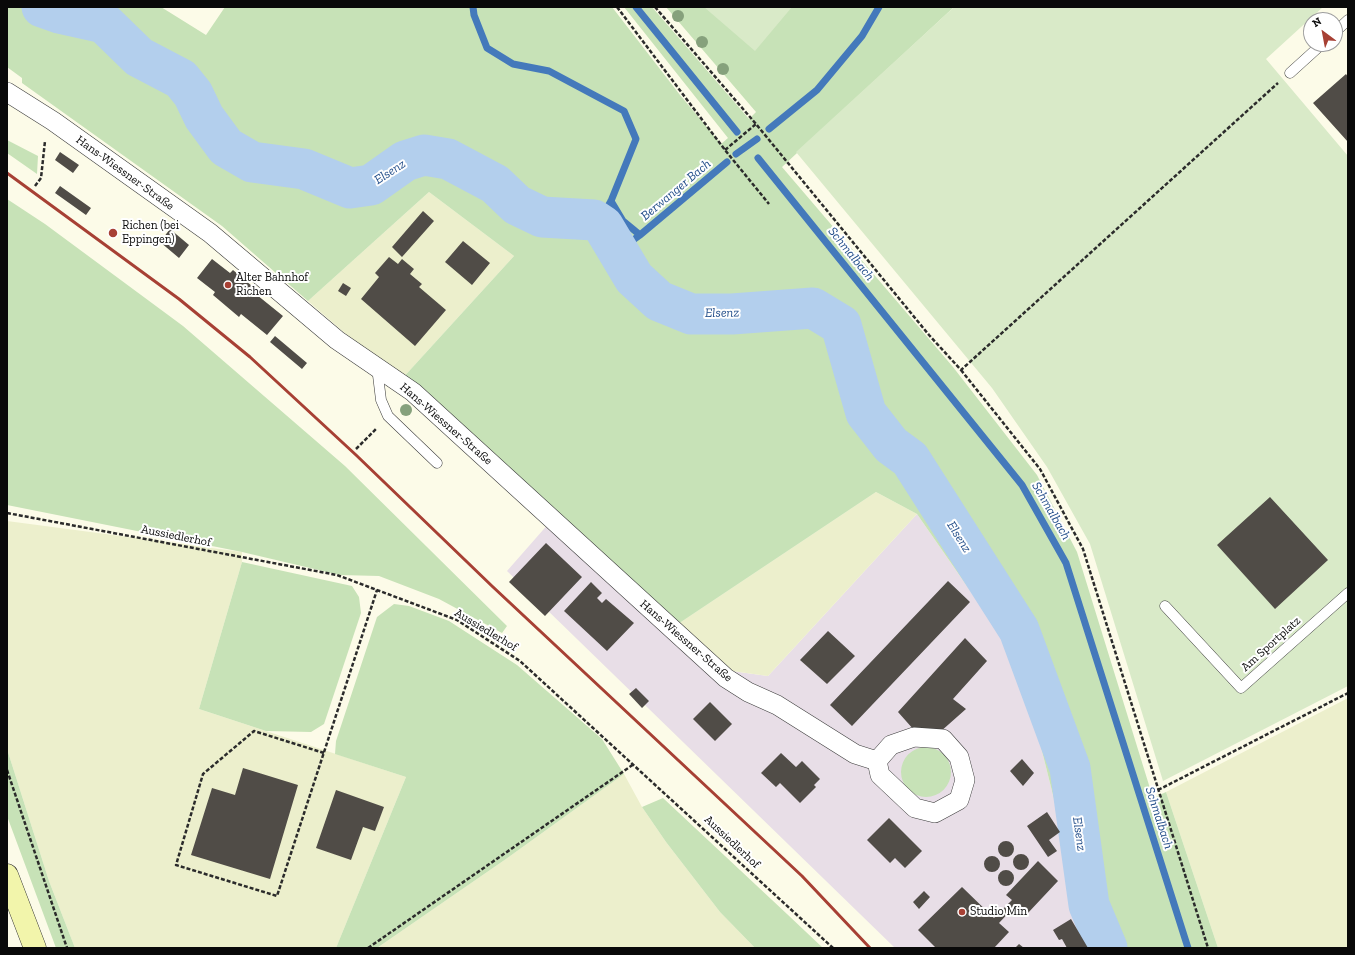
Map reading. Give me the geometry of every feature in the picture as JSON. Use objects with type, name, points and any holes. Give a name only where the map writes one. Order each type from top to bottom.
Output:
[{"type":"main road","points":[[7,875],[34,948]]},
{"type":"street","name":"Hans-Wiessner-Straße","points":[[7,92],[53,121],[210,233],[337,340],[413,392],[726,678],[748,692],[777,705],[855,754],[877,761]]},
{"type":"street","points":[[914,737],[943,739],[959,757],[965,780],[959,800],[935,813],[915,808],[880,775],[877,761],[891,745],[914,737]]},
{"type":"lane","points":[[1290,73],[1313,52]]},
{"type":"lane","points":[[377,367],[381,400],[388,416],[437,463]]},
{"type":"lane","name":"Am Sportplatz","points":[[1165,606],[1241,688],[1348,592]]},
{"type":"path","points":[[617,7],[725,150],[769,204]]},
{"type":"path","points":[[655,7],[756,124],[929,335],[961,370],[1040,469],[1083,549],[1208,948]]},
{"type":"path","points":[[961,370],[1290,73]]},
{"type":"path","points":[[725,150],[756,124]]},
{"type":"path","points":[[35,186],[41,178],[45,138]]},
{"type":"path","points":[[356,449],[371,435]]},
{"type":"path","name":"Aussiedlerhof","points":[[7,513],[337,575],[457,620],[520,660],[833,948]]},
{"type":"path","points":[[324,753],[254,731],[203,774],[176,865],[277,896],[378,590]]},
{"type":"path","points":[[1158,790],[1348,693]]},
{"type":"path","points":[[368,948],[634,764]]},
{"type":"path","points":[[7,770],[67,948]]},
{"type":"shaded area","points":[[917,514],[1003,638],[1041,747],[1057,811],[1176,948],[895,948],[507,571],[550,522],[732,671],[768,676]]},
{"type":"green space","points":[[7,7],[161,7],[206,35],[225,7],[612,7],[680,95],[721,144],[728,138],[624,7],[652,7],[749,119],[756,112],[666,7],[954,7],[782,167],[953,367],[1037,475],[1077,552],[1153,798],[1166,792],[1218,948],[1099,948],[1057,811],[1041,747],[1003,638],[917,514],[876,492],[678,624],[400,381],[514,256],[429,192],[308,301],[222,226],[22,83],[22,78],[7,67]]},
{"type":"green space","points":[[704,7],[792,7],[755,51]]},
{"type":"green space","points":[[954,7],[1323,7],[1318,12],[1303,12],[1303,25],[1266,59],[1348,156],[1348,686],[1163,781],[1090,544],[1047,467],[992,388],[796,152]]},
{"type":"green space","points":[[7,140],[38,156],[37,174],[7,153]]},
{"type":"green space","points":[[429,192],[514,256],[400,381],[308,301]]},
{"type":"green space","points":[[7,199],[45,224],[183,326],[345,466],[507,626],[502,633],[439,599],[379,576],[340,575],[242,552],[7,505]]},
{"type":"green space","points":[[876,492],[917,514],[768,676],[732,671],[678,624]]},
{"type":"green space","points":[[7,521],[242,552],[242,562],[199,709],[406,777],[336,948],[75,948],[49,881],[7,749]]},
{"type":"green space","points":[[242,562],[352,586],[359,597],[361,613],[324,724],[311,732],[266,731],[199,709]]},
{"type":"green space","points":[[394,604],[409,606],[449,621],[517,665],[602,739],[624,774],[506,859],[377,948],[336,948],[406,777],[335,754],[336,741],[377,617]]},
{"type":"green space","points":[[1348,698],[1348,948],[1218,948],[1166,792]]},
{"type":"green space","points":[[921,747],[931,747],[944,754],[951,767],[951,777],[944,790],[931,797],[921,797],[912,793],[905,786],[901,777],[901,767],[905,758],[912,751]]},
{"type":"green space","points":[[7,749],[49,881],[75,948],[56,948],[7,816]]},
{"type":"green space","points":[[624,774],[642,807],[666,842],[720,912],[755,948],[377,948],[506,859]]},
{"type":"green space","points":[[663,798],[823,948],[755,948],[720,912],[666,842],[642,807]]},
{"type":"building","points":[[1346,74],[1348,77],[1348,142],[1313,103]]},
{"type":"building","points":[[60,152],[79,165],[73,173],[55,160]]},
{"type":"building","points":[[60,186],[91,208],[86,215],[55,193]]},
{"type":"building","points":[[423,211],[434,221],[402,257],[392,247]]},
{"type":"building","points":[[170,229],[189,245],[179,258],[160,242]]},
{"type":"building","points":[[463,241],[490,263],[472,285],[445,262]]},
{"type":"building","points":[[389,257],[398,264],[402,259],[414,269],[410,274],[422,284],[419,287],[446,310],[415,346],[361,299],[379,277],[375,273]]},
{"type":"building","name":"Alter Bahnhof Richen","points":[[212,259],[230,273],[233,270],[259,292],[257,295],[283,316],[267,335],[241,314],[239,317],[213,295],[215,292],[197,278]]},
{"type":"building","points":[[343,283],[351,288],[346,296],[338,291]]},
{"type":"building","points":[[275,336],[307,363],[302,369],[270,342]]},
{"type":"building","points":[[1270,497],[1328,560],[1275,609],[1217,545]]},
{"type":"building","points":[[546,543],[582,577],[545,616],[509,582]]},
{"type":"building","points":[[948,581],[970,602],[852,726],[830,705]]},
{"type":"building","points":[[591,582],[602,593],[597,598],[602,603],[606,599],[634,623],[607,651],[564,611]]},
{"type":"building","points":[[828,631],[855,656],[827,684],[800,660]]},
{"type":"building","points":[[965,638],[987,661],[953,699],[966,709],[940,732],[914,730],[898,712]]},
{"type":"building","points":[[636,688],[649,701],[642,708],[629,694]]},
{"type":"building","points":[[710,702],[732,724],[715,741],[693,719]]},
{"type":"building","points":[[781,753],[796,767],[802,761],[820,779],[814,785],[816,787],[800,803],[780,783],[776,787],[761,773]]},
{"type":"building","points":[[1022,759],[1034,773],[1023,786],[1010,771]]},
{"type":"building","points":[[243,768],[298,785],[270,879],[191,855],[212,788],[235,795]]},
{"type":"building","points":[[336,790],[384,807],[375,831],[363,827],[351,860],[316,848]]},
{"type":"building","points":[[1047,812],[1060,832],[1049,840],[1057,851],[1048,857],[1027,826]]},
{"type":"building","points":[[889,818],[922,851],[905,868],[895,858],[890,863],[867,840]]},
{"type":"building","points":[[1006,841],[1013,846],[1014,849],[1009,856],[1006,857],[999,852],[998,849],[1003,842]]},
{"type":"building","points":[[1021,854],[1028,859],[1029,862],[1024,869],[1021,870],[1014,865],[1013,862],[1018,855]]},
{"type":"building","points":[[992,856],[999,861],[1000,864],[995,871],[992,872],[985,867],[984,864],[989,857]]},
{"type":"building","points":[[1038,861],[1058,881],[1027,914],[1017,904],[999,923],[1009,932],[994,948],[936,948],[918,930],[962,887],[994,918],[1012,900],[1006,895]]},
{"type":"building","points":[[1006,870],[1013,875],[1014,878],[1009,885],[1006,886],[999,881],[998,878],[1003,871]]},
{"type":"building","points":[[924,891],[930,897],[919,909],[913,902]]},
{"type":"building","points":[[1071,919],[1088,948],[1067,948],[1062,939],[1059,940],[1053,930]]},
{"type":"building","points":[[1019,944],[1024,948],[1015,948]]},
{"type":"waterway","name":"Elsenz","points":[[42,7],[59,13],[104,23],[139,57],[181,79],[193,94],[204,117],[226,147],[252,162],[304,169],[350,188],[371,185],[405,161],[424,155],[448,159],[495,184],[517,205],[542,217],[594,220],[603,226],[634,278],[659,301],[691,314],[732,314],[813,308],[841,325],[866,413],[891,445],[910,459],[1019,630],[1070,768],[1089,905],[1107,948]]},
{"type":"waterway","points":[[473,7],[474,15],[487,48],[513,64],[549,71],[624,111],[636,139],[611,201],[604,213],[603,226]]},
{"type":"waterway","name":"Schmalbach","points":[[636,7],[737,132]]},
{"type":"waterway","name":"Berwanger Bach","points":[[769,129],[817,90],[862,36],[879,7]]},
{"type":"waterway","name":"Berwanger Bach","points":[[736,154],[757,139]]},
{"type":"waterway","name":"Schmalbach","points":[[758,158],[1022,485],[1066,563],[1188,948]]},
{"type":"waterway","name":"Berwanger Bach","points":[[611,201],[623,221],[640,235],[727,162]]},
{"type":"waterway","name":"Berwanger Bach","points":[[617,252],[640,235]]},
{"type":"railway","points":[[7,173],[179,299],[250,357],[356,455],[493,587],[802,876],[870,948]]},
{"type":"place","name":"Richen (bei Eppingen)","points":[[113,233]]},
{"type":"place","name":"Alter Bahnhof Richen","points":[[228,285]]},
{"type":"place","name":"Studio Min","points":[[962,912]]}]
